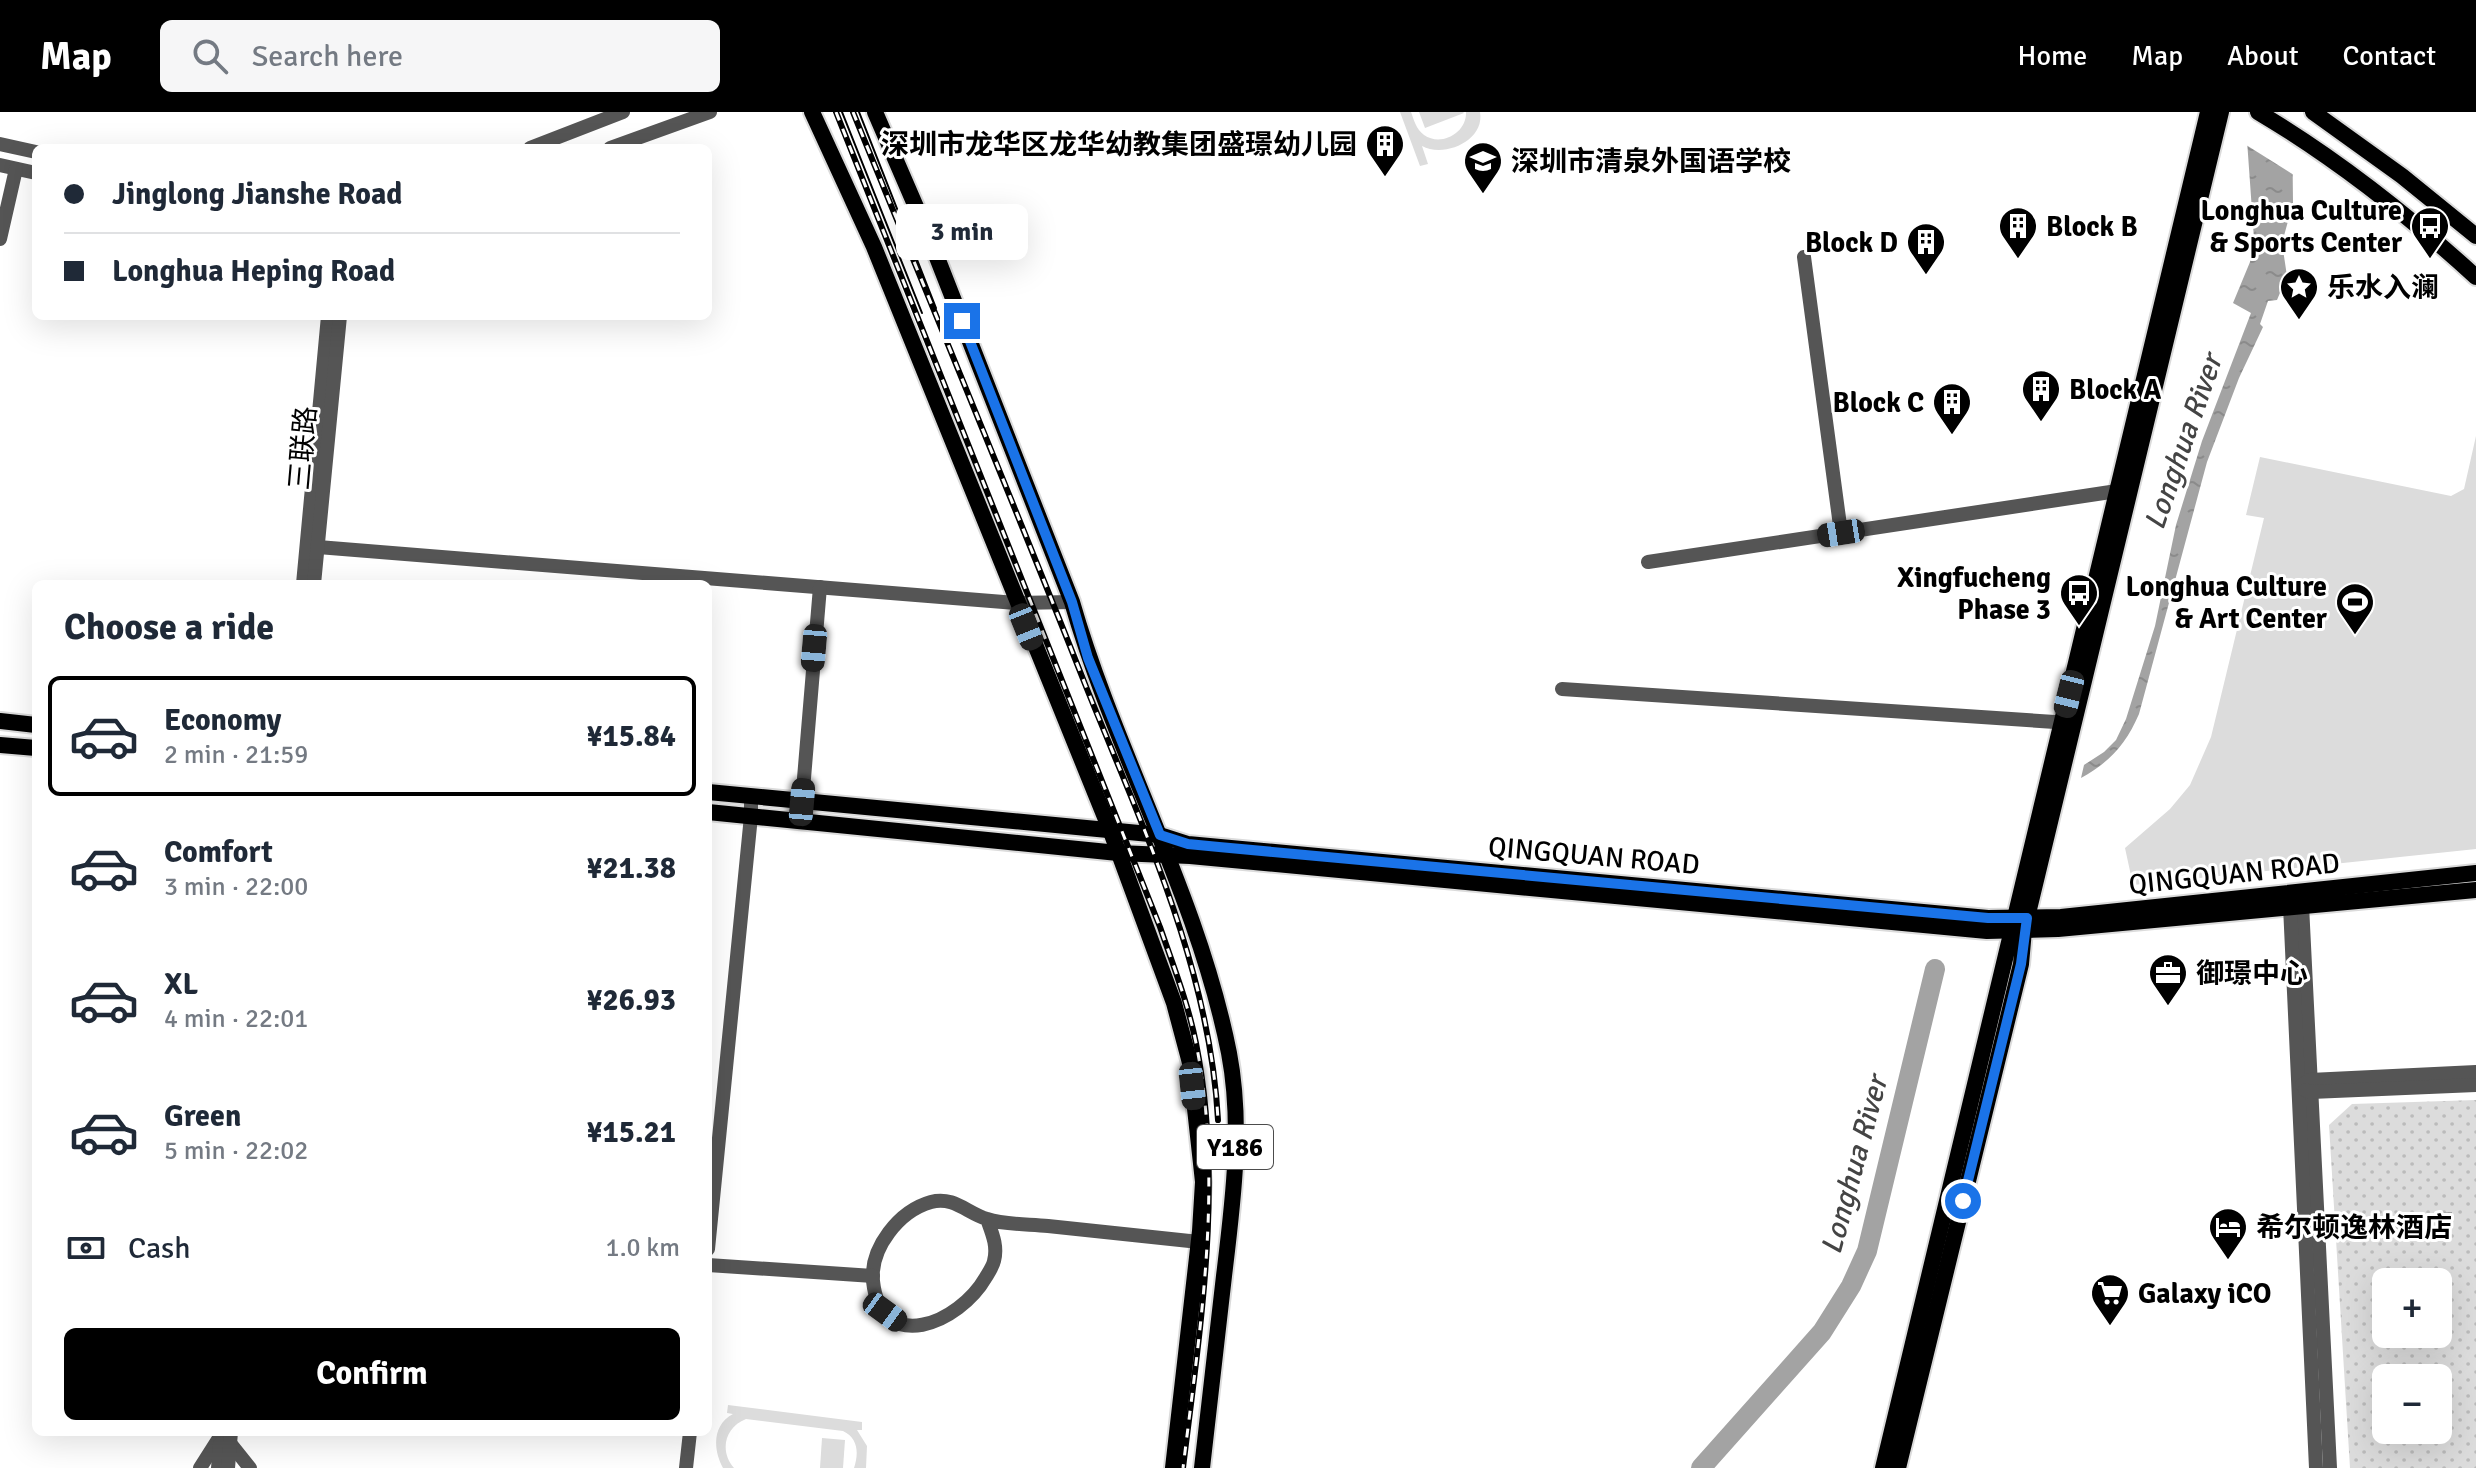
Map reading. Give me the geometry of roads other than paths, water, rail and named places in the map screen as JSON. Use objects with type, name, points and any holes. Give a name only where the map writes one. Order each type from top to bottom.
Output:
[{"type":"main road","name":"Y186","points":[[812,112],[874,247],[1111,832],[1174,1003],[1190,1063],[1203,1182],[1173,1468]]},
{"type":"main road","name":"Y186","points":[[875,112],[929,237],[1072,602],[1088,658],[1160,835],[1200,949],[1229,1054],[1236,1110],[1234,1192],[1202,1468]]},
{"type":"main road","points":[[2068,723],[2117,491],[2208,112]]},
{"type":"main road","points":[[1883,1468],[2221,112]]},
{"type":"main road","points":[[2258,112],[2383,196],[2476,277]]},
{"type":"main road","points":[[2313,112],[2413,184],[2476,236]]},
{"type":"main road","points":[[0,721],[32,725]]},
{"type":"main road","points":[[0,745],[32,748]]},
{"type":"main road","name":"QINGQUAN ROAD","points":[[712,792],[1160,835],[1204,845],[1988,918],[2020,924],[2190,917],[2476,890]]},
{"type":"main road","name":"QINGQUAN ROAD","points":[[712,812],[1118,853],[1987,931],[2061,917],[2476,873]]},
{"type":"main road","points":[[1898,1468],[2021,964],[2020,924]]},
{"type":"street","points":[[540,144],[623,112]]},
{"type":"street","points":[[621,144],[710,112]]},
{"type":"street","points":[[0,144],[32,151]]},
{"type":"street","points":[[0,165],[32,172]]},
{"type":"street","points":[[0,239],[16,169]]},
{"type":"street","points":[[1804,257],[1841,533]]},
{"type":"street","name":"三联路","points":[[303,580],[328,320]]},
{"type":"street","name":"三联路","points":[[314,580],[340,320]]},
{"type":"street","points":[[1648,562],[2117,491]]},
{"type":"street","points":[[318,547],[589,576],[673,580]]},
{"type":"street","points":[[712,582],[1016,603],[1072,602]]},
{"type":"street","points":[[802,802],[820,587]]},
{"type":"street","points":[[1562,689],[2068,723]]},
{"type":"street","points":[[712,1209],[751,797]]},
{"type":"street","points":[[2296,906],[2330,1468]]},
{"type":"street","points":[[2306,1086],[2476,1072]]},
{"type":"street","points":[[2306,1086],[2476,1085]]},
{"type":"street","points":[[2306,1086],[2316,1468]]},
{"type":"street","points":[[987,1219],[995,1237],[994,1262],[962,1307],[939,1322],[921,1326],[900,1323],[885,1312],[876,1297],[873,1276],[876,1256],[886,1235],[916,1209],[932,1202],[954,1202],[987,1219],[1199,1242]]},
{"type":"street","points":[[712,1265],[873,1276]]},
{"type":"street","points":[[200,1468],[226,1436]]},
{"type":"street","points":[[218,1468],[226,1436]]},
{"type":"street","points":[[226,1436],[228,1468]]},
{"type":"street","points":[[226,1436],[250,1468]]},
{"type":"street","points":[[686,1468],[690,1436]]},
{"type":"water","points":[[2245,112],[2292,112],[2293,203],[2282,243],[2287,276],[2277,300],[2268,301],[2260,324],[2263,327],[2239,378],[2207,462],[2139,714],[2116,751],[2081,778],[2084,765],[2116,740],[2126,719],[2155,626],[2176,525],[2202,441],[2251,313],[2233,303],[2250,262],[2254,239]]},
{"type":"water","points":[[2452,1212],[2452,1221],[2412,1223],[2412,1214]]},
{"type":"waterway","name":"Longhua River","points":[[1701,1468],[1822,1332],[1851,1286],[1867,1251],[1935,969]]},
{"type":"tram line","points":[[842,112],[922,313]]},
{"type":"tram line","points":[[859,112],[936,308]]},
{"type":"railway","points":[[836,112],[1160,927],[1193,1028],[1204,1096],[1209,1202],[1202,1309],[1183,1468]]},
{"type":"railway","points":[[853,112],[1151,847],[1188,954],[1202,1008],[1218,1120]]},
{"type":"place","name":"深圳市龙华区龙华幼教集团盛璟幼儿园","points":[[1385,178]]},
{"type":"place","name":"深圳市清泉外国语学校","points":[[1483,195]]},
{"type":"place","name":"Block B","points":[[2018,260]]},
{"type":"place","name":"Longhua Culture & Sports Center","points":[[2430,260]]},
{"type":"place","name":"Block D","points":[[1926,276]]},
{"type":"place","name":"乐水入澜","points":[[2299,321]]},
{"type":"place","name":"Block A","points":[[2041,423]]},
{"type":"place","name":"Block C","points":[[1952,436]]},
{"type":"place","name":"Xingfucheng Phase 3","points":[[2079,627]]},
{"type":"place","name":"Longhua Culture & Art Center","points":[[2355,636]]},
{"type":"place","name":"御璟中心","points":[[2168,1007]]},
{"type":"place","name":"希尔顿逸林酒店","points":[[2228,1261]]},
{"type":"place","name":"Galaxy iCO","points":[[2110,1327]]}]
